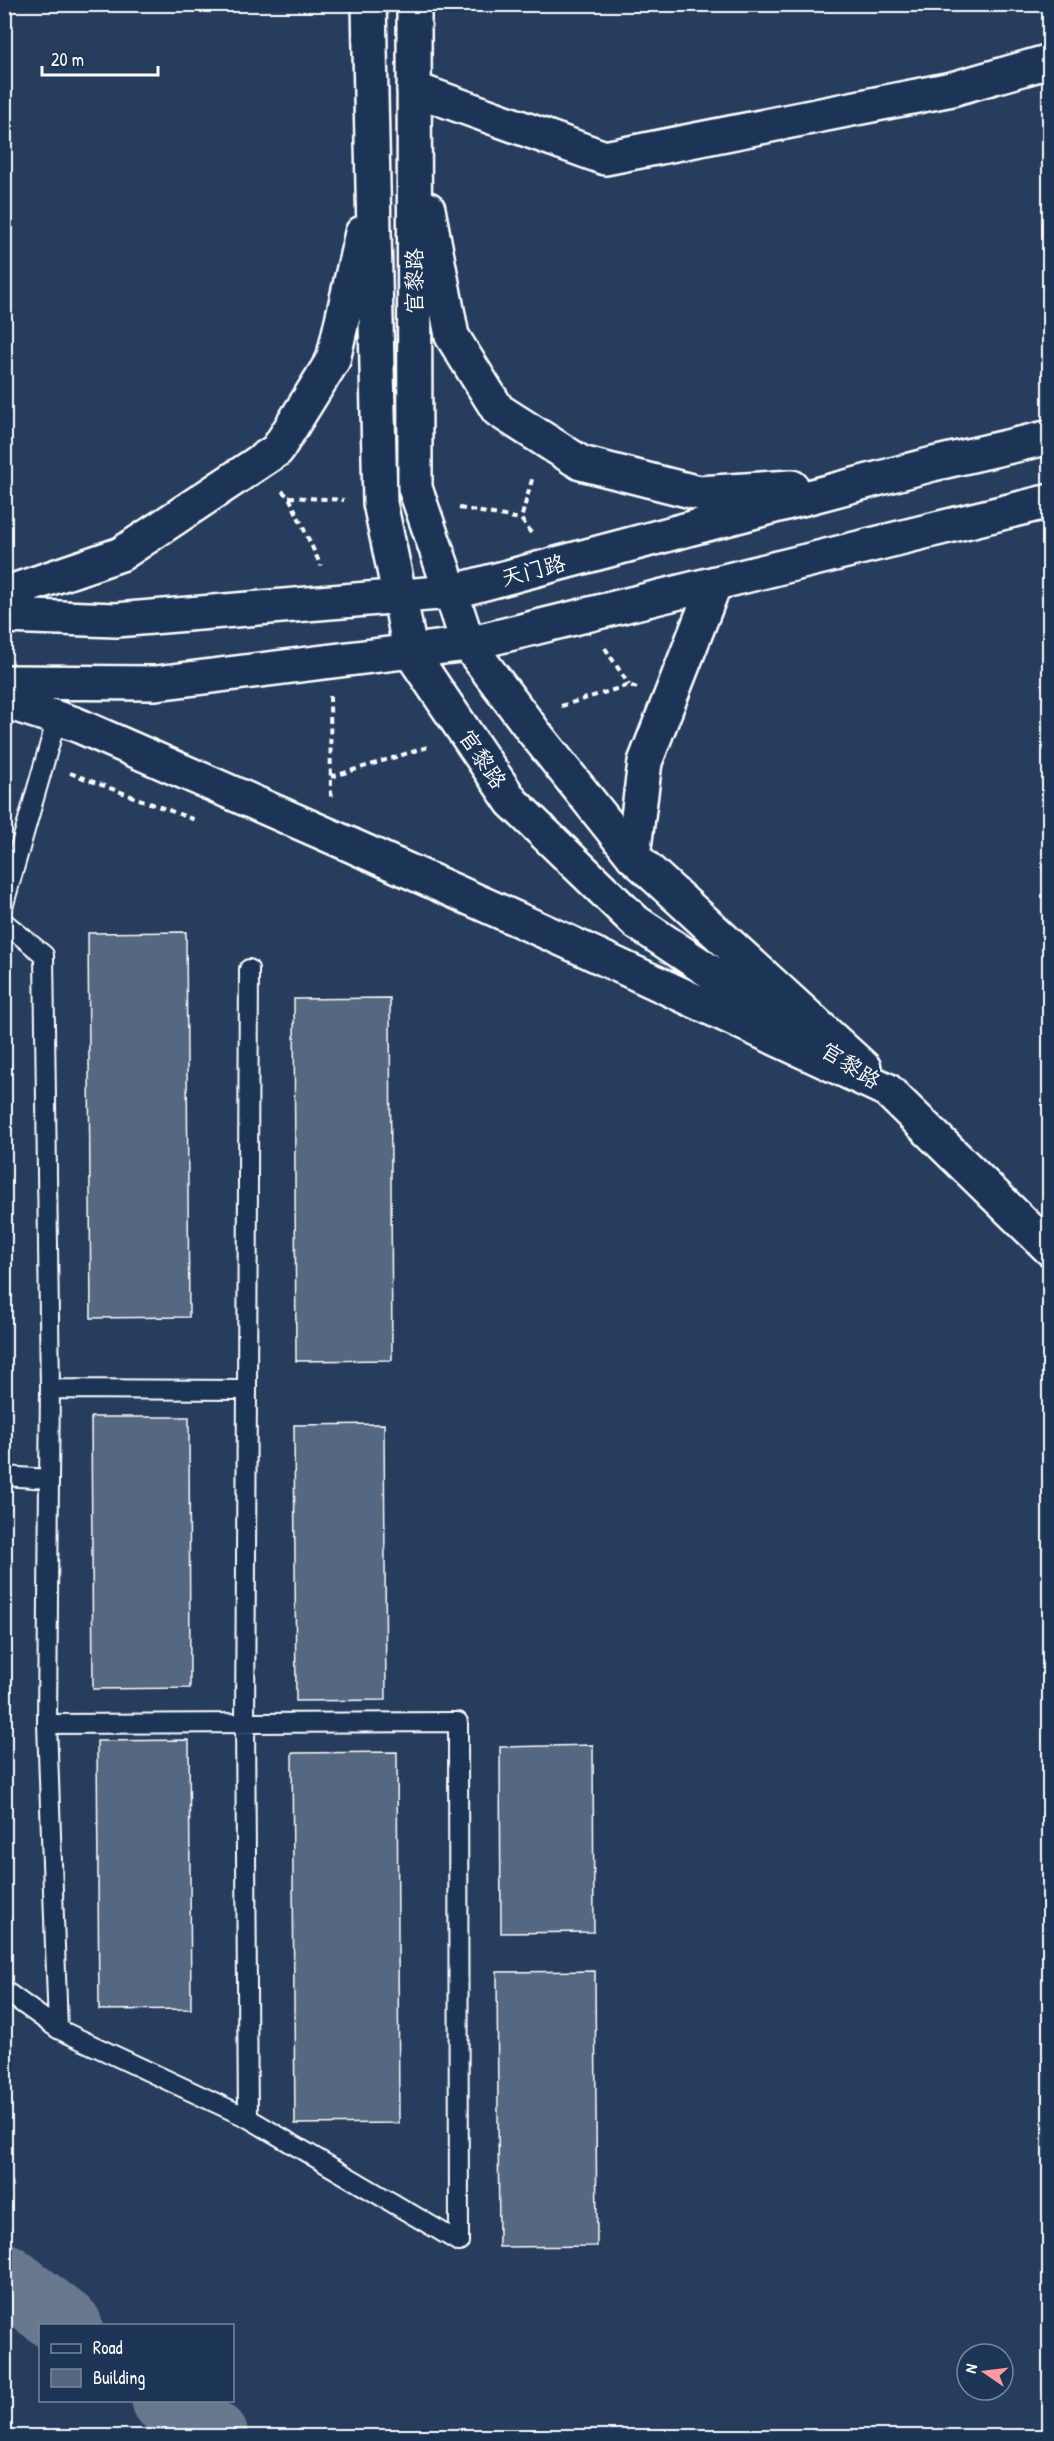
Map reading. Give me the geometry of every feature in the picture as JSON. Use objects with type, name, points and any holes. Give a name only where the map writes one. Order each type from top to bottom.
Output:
[{"type":"main road","name":"官黎路","points":[[369,4],[380,503],[411,651],[512,802],[636,922],[887,1090]]},
{"type":"main road","name":"官黎路","points":[[414,4],[416,488],[468,644],[534,732],[633,856],[887,1090]]},
{"type":"main road","points":[[414,89],[605,158],[952,89],[1050,61]]},
{"type":"main road","points":[[413,130],[452,336],[498,410],[581,463],[699,493],[866,482]]},
{"type":"main road","points":[[4,594],[121,554],[277,450],[333,360],[373,188]]},
{"type":"main road","name":"天门路","points":[[4,616],[116,620],[451,592],[866,482],[1050,437]]},
{"type":"main road","points":[[4,682],[156,683],[468,644],[1050,501]]},
{"type":"main road","points":[[633,856],[645,762],[715,583]]},
{"type":"main road","points":[[4,701],[57,718],[555,936],[887,1090],[1050,1249]]},
{"type":"lane","points":[[4,904],[57,718]]},
{"type":"lane","points":[[4,922],[44,956],[50,1389],[47,1724],[58,2029]]},
{"type":"lane","points":[[248,2118],[245,1723],[249,969]]},
{"type":"lane","points":[[50,1389],[247,1390]]},
{"type":"lane","points":[[4,1476],[49,1479]]},
{"type":"lane","points":[[4,1990],[58,2029],[248,2118],[459,2242],[458,1722],[47,1724]]},
{"type":"path","points":[[256,465],[289,497],[321,565],[324,604]]},
{"type":"path","points":[[328,662],[331,711],[331,808]]},
{"type":"path","points":[[44,763],[196,820]]},
{"type":"building","points":[[186,932],[189,1317],[91,1318],[88,933]]},
{"type":"building","points":[[390,998],[392,1360],[296,1361],[294,999]]},
{"type":"building","points":[[91,1417],[189,1417],[190,1688],[93,1689]]},
{"type":"building","points":[[384,1424],[386,1700],[296,1701],[294,1425]]},
{"type":"building","points":[[189,1740],[191,2009],[99,2010],[97,1741]]},
{"type":"building","points":[[593,1745],[594,1932],[501,1933],[500,1747]]},
{"type":"building","points":[[397,1752],[399,2123],[295,2124],[292,1753]]},
{"type":"building","points":[[595,1971],[597,2246],[499,2247],[497,1972]]},
{"type":"waterway","points":[[4,2277],[65,2324]]},
{"type":"waterway","points":[[169,2402],[214,2436]]}]
